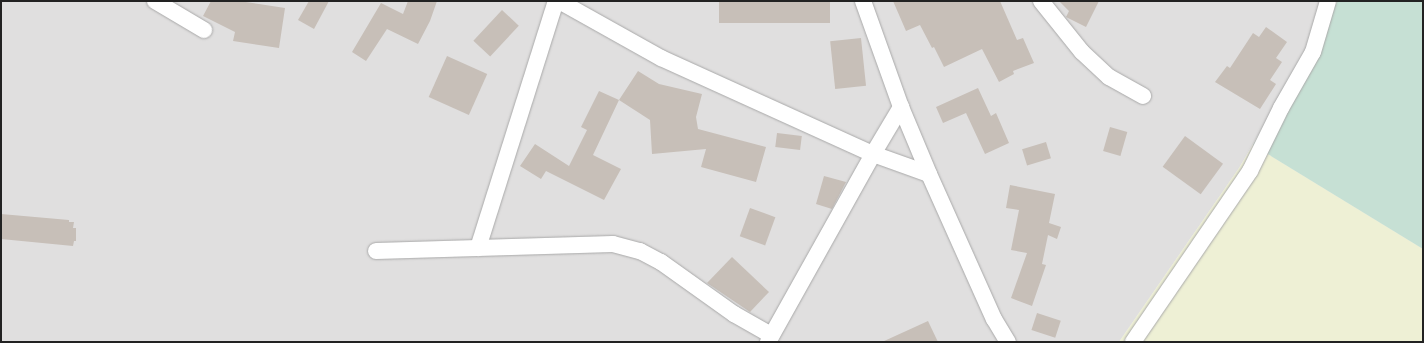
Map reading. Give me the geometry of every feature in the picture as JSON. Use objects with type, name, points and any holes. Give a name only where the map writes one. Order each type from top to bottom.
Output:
[{"type":"street","points":[[155,1],[204,30]]},
{"type":"street","points":[[478,248],[557,1],[661,58],[873,154],[929,174]]},
{"type":"street","points":[[863,1],[901,107],[929,174],[994,319],[1008,342]]},
{"type":"street","points":[[1041,1],[1082,52],[1109,77],[1143,96]]},
{"type":"street","points":[[1133,342],[1250,172],[1281,108],[1313,52],[1328,1]]},
{"type":"street","points":[[376,251],[613,244],[640,251],[661,262],[770,339],[873,154],[901,107]]},
{"type":"shaded area","points":[[1,1],[1326,1],[1325,19],[1239,168],[1119,342],[1,342]]},
{"type":"green space","points":[[1338,1],[1423,1],[1423,249],[1253,145],[1325,19]]},
{"type":"green space","points":[[1253,145],[1423,249],[1423,342],[1119,342],[1239,168]]},
{"type":"building","points":[[211,1],[239,1],[285,8],[279,48],[233,41],[235,32],[203,16]]},
{"type":"building","points":[[309,1],[329,1],[314,29],[298,20]]},
{"type":"building","points":[[408,1],[437,1],[430,21],[418,44],[387,29],[366,61],[352,52],[381,3],[403,14]]},
{"type":"building","points":[[719,1],[830,1],[830,23],[719,23]]},
{"type":"building","points":[[893,1],[1000,1],[1017,40],[1023,38],[1034,63],[1013,71],[1014,74],[999,82],[982,49],[944,67],[934,47],[932,48],[920,25],[906,31]]},
{"type":"building","points":[[1059,1],[1099,1],[1086,27],[1066,17],[1069,11]]},
{"type":"building","points":[[502,10],[519,26],[490,56],[473,41]]},
{"type":"building","points":[[1266,27],[1287,42],[1276,58],[1282,62],[1270,80],[1276,84],[1260,109],[1215,82],[1227,66],[1230,68],[1253,33],[1259,37]]},
{"type":"building","points":[[861,38],[866,86],[835,89],[830,41]]},
{"type":"building","points":[[447,56],[487,74],[469,115],[429,97]]},
{"type":"building","points":[[638,71],[659,84],[702,94],[696,117],[698,129],[766,147],[756,182],[701,167],[706,149],[652,154],[650,120],[619,100]]},
{"type":"building","points":[[978,88],[991,116],[996,113],[1009,143],[985,154],[966,113],[943,123],[936,107]]},
{"type":"building","points":[[599,91],[619,100],[593,155],[621,169],[604,200],[546,171],[541,179],[520,166],[535,144],[569,166],[587,130],[581,127]]},
{"type":"building","points":[[1110,127],[1127,132],[1120,156],[1103,151]]},
{"type":"building","points":[[777,133],[802,136],[800,150],[775,147]]},
{"type":"building","points":[[1185,136],[1223,164],[1201,194],[1163,167]]},
{"type":"building","points":[[1046,142],[1051,158],[1027,166],[1022,149]]},
{"type":"building","points":[[824,176],[846,182],[832,209],[816,204]]},
{"type":"building","points":[[1010,185],[1055,194],[1049,223],[1061,227],[1057,239],[1048,235],[1042,264],[1046,265],[1032,306],[1011,298],[1027,253],[1011,250],[1019,210],[1006,208]]},
{"type":"building","points":[[750,208],[775,217],[765,245],[740,236]]},
{"type":"building","points":[[1,214],[69,220],[69,222],[74,222],[73,228],[76,228],[76,241],[74,241],[73,246],[1,239]]},
{"type":"building","points":[[732,257],[769,292],[750,312],[707,283]]},
{"type":"building","points":[[1037,313],[1061,321],[1055,338],[1031,330]]},
{"type":"building","points":[[928,321],[938,342],[882,342]]}]
